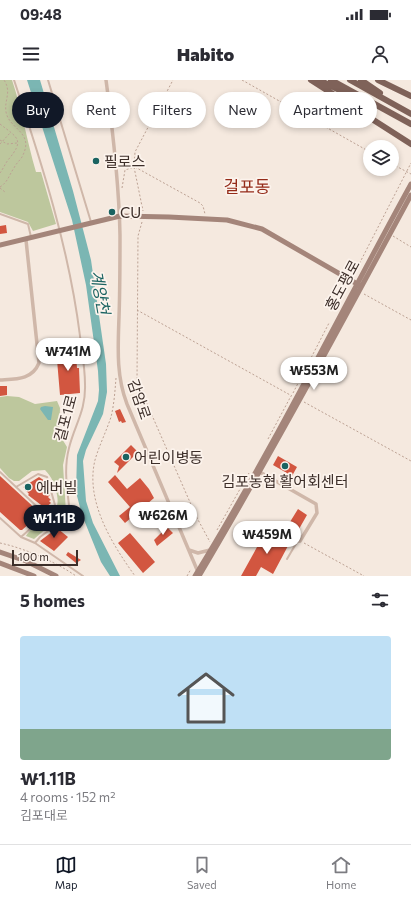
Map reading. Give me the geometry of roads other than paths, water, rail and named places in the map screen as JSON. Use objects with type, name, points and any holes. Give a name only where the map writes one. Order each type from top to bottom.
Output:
[{"type":"main road","points":[[311,80],[411,144]]},
{"type":"main road","points":[[319,80],[411,124]]},
{"type":"main road","points":[[331,80],[395,116]]},
{"type":"main road","points":[[350,80],[411,114]]},
{"type":"main road","points":[[361,80],[397,106]]},
{"type":"main road","points":[[378,80],[411,96]]},
{"type":"street","name":"감암로","points":[[106,80],[116,153],[119,194],[118,362],[120,383],[127,404],[189,550],[198,575]]},
{"type":"street","name":"홍도평로","points":[[198,575],[358,286],[411,184]]},
{"type":"street","name":"홍도평로","points":[[358,286],[411,196]]},
{"type":"street","points":[[0,245],[90,222],[120,216],[205,218],[243,223],[262,229],[358,286]]},
{"type":"street","points":[[0,380],[28,377],[33,374],[39,363],[28,239]]},
{"type":"street","points":[[256,470],[316,504],[317,513],[299,541]]},
{"type":"street","name":"홍도평로","points":[[198,575],[210,546],[256,470]]},
{"type":"street","points":[[189,550],[198,553],[210,546]]},
{"type":"street","points":[[0,552],[26,561],[56,576]]},
{"type":"street","points":[[0,563],[34,576]]},
{"type":"lane","name":"걸포1로","points":[[14,80],[62,230],[75,299],[85,384],[82,414],[69,449],[66,463],[68,517],[40,537],[35,544]]},
{"type":"lane","points":[[48,80],[90,222]]},
{"type":"lane","points":[[0,214],[28,224],[28,239]]},
{"type":"lane","points":[[0,472],[46,515]]},
{"type":"lane","points":[[16,487],[38,474],[47,477],[55,505],[21,537]]},
{"type":"lane","points":[[0,518],[21,537],[35,544],[82,576]]},
{"type":"lane","points":[[264,523],[299,541],[287,560]]},
{"type":"water","points":[[27,80],[40,80],[44,92],[31,92]]},
{"type":"water","points":[[42,128],[54,128],[91,260],[106,364],[107,392],[103,414],[86,450],[83,461],[86,501],[93,523],[120,576],[110,576],[101,562],[82,515],[76,492],[77,455],[98,401],[99,390],[98,371],[86,285],[72,220]]},
{"type":"water","points":[[41,407],[53,407],[51,420],[48,420],[40,409]]},
{"type":"place","name":"필로스","points":[[96,161]]},
{"type":"place","name":"CU","points":[[112,212]]},
{"type":"place","name":"어린이병동","points":[[126,457]]},
{"type":"place","name":"김포농협 활어회센터","points":[[285,466]]},
{"type":"place","name":"에버빌","points":[[28,487]]},
{"type":"district","name":"걸포동","points":[[247,186]]},
{"type":"water label","name":"계양천","points":[[101,292]]}]
